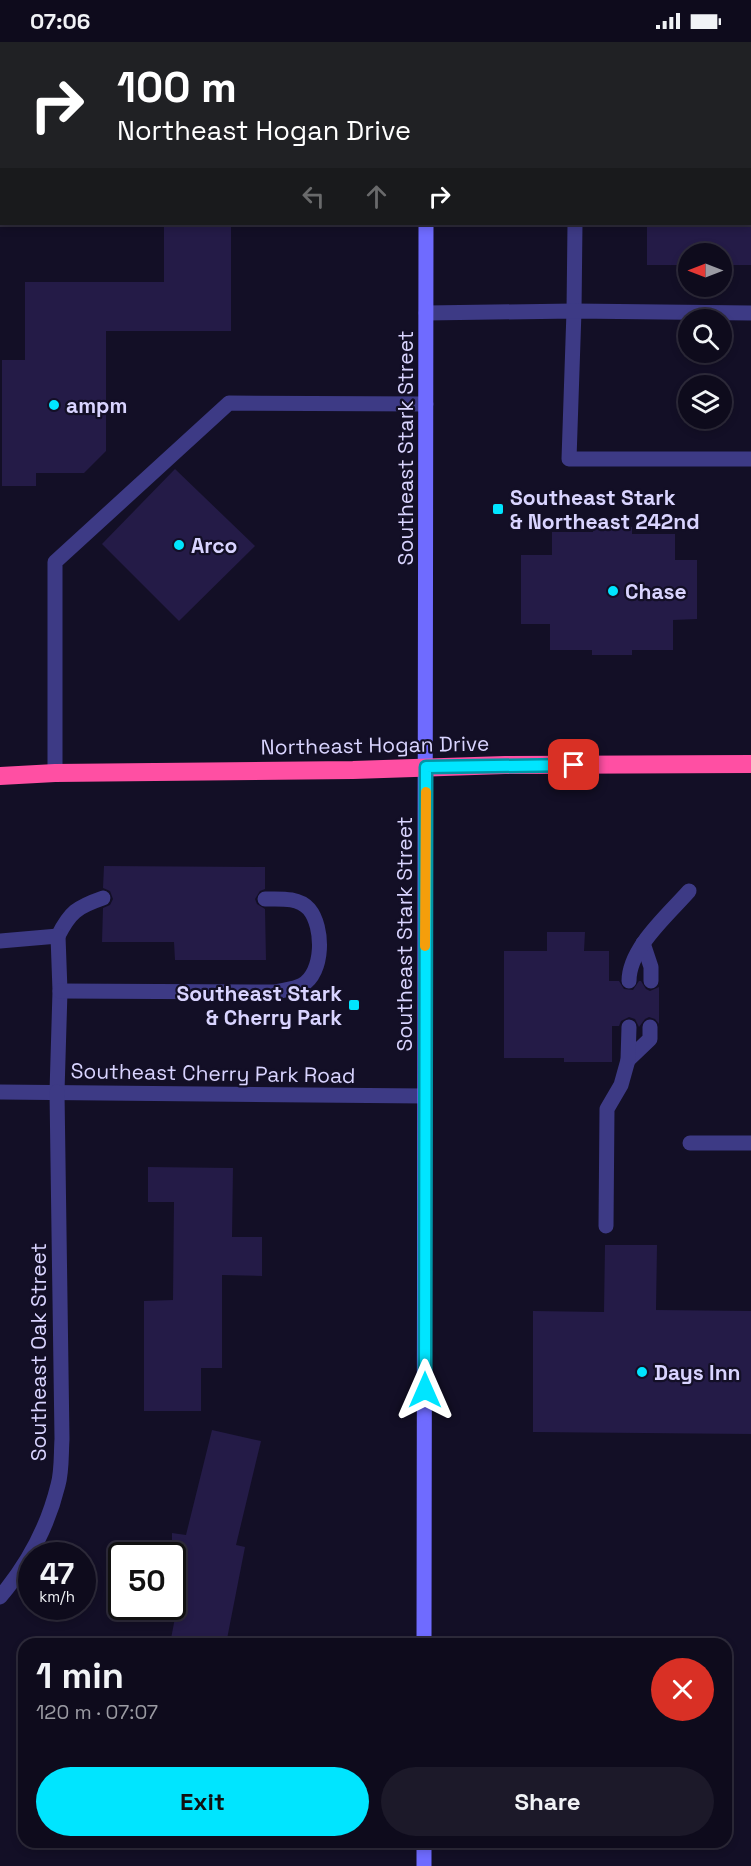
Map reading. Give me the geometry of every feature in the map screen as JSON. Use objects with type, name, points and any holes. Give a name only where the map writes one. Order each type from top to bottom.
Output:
[{"type":"highway","name":"Northeast Hogan Drive","points":[[0,776],[55,773],[505,765],[751,764]]},
{"type":"main road","name":"Southeast Stark Street","points":[[424,1638],[426,225]]},
{"type":"main road","points":[[424,1848],[424,1866]]},
{"type":"street","points":[[575,225],[569,459],[751,459]]},
{"type":"street","points":[[426,313],[574,311],[751,313]]},
{"type":"street","points":[[55,773],[55,562],[229,404],[426,404]]},
{"type":"street","points":[[629,981],[629,969],[643,943],[689,891]]},
{"type":"street","points":[[0,941],[58,936],[67,918],[87,904],[103,898]]},
{"type":"street","points":[[60,991],[275,992],[303,985],[318,966],[319,928],[308,909],[291,899],[265,899]]},
{"type":"street","name":"Southeast Oak Street","points":[[0,1597],[17,1577],[42,1532],[58,1485],[62,1439],[57,1092],[60,991],[58,936]]},
{"type":"street","points":[[643,943],[651,967],[651,981]]},
{"type":"street","points":[[606,1226],[608,1109],[621,1085],[628,1060],[629,1027]]},
{"type":"street","points":[[628,1060],[650,1039],[650,1027]]},
{"type":"street","name":"Southeast Cherry Park Road","points":[[0,1092],[425,1096]]},
{"type":"street","points":[[690,1143],[751,1143]]},
{"type":"building","points":[[164,225],[231,225],[231,331],[106,331],[106,451],[84,473],[36,473],[36,486],[2,486],[2,360],[25,360],[25,282],[164,282]]},
{"type":"building","points":[[647,225],[751,225],[751,265],[732,265],[732,243],[678,243],[678,265],[647,265]]},
{"type":"building","name":"Arco","points":[[175,469],[255,546],[179,621],[102,544]]},
{"type":"building","points":[[593,527],[632,527],[632,534],[675,534],[675,560],[697,560],[697,619],[673,620],[673,650],[632,650],[632,655],[592,655],[592,650],[550,650],[550,624],[521,624],[521,555],[552,555],[552,532],[593,532]]},
{"type":"building","points":[[104,866],[265,867],[265,889],[260,891],[255,899],[257,904],[265,909],[266,960],[175,960],[174,942],[102,942],[103,908],[110,905],[113,899],[110,891],[103,888]]},
{"type":"building","points":[[547,932],[585,932],[584,951],[609,951],[609,981],[619,981],[624,989],[633,990],[639,981],[650,991],[659,987],[659,1024],[655,1019],[649,1017],[639,1027],[635,1019],[629,1017],[621,1021],[619,1026],[612,1026],[612,1062],[564,1062],[564,1058],[504,1058],[504,951],[547,951]]},
{"type":"building","points":[[148,1167],[233,1168],[232,1237],[262,1237],[262,1276],[222,1275],[222,1368],[201,1368],[201,1411],[144,1411],[144,1301],[173,1300],[174,1202],[148,1202]]},
{"type":"building","name":"Days Inn","points":[[605,1245],[657,1245],[656,1310],[751,1311],[751,1434],[533,1432],[533,1311],[604,1312]]},
{"type":"building","points":[[212,1430],[261,1441],[236,1545],[245,1547],[227,1638],[171,1638],[175,1620],[186,1620],[186,1542],[172,1542],[172,1533],[186,1535]]},
{"type":"slow traffic","points":[[425,946],[426,792]]},
{"type":"place","name":"ampm","points":[[54,405]]},
{"type":"place","name":"Southeast Stark & Northeast 242nd","points":[[498,509]]},
{"type":"place","name":"Arco","points":[[179,545]]},
{"type":"place","name":"Chase","points":[[613,591]]},
{"type":"place","name":"Southeast Stark & Cherry Park","points":[[354,1005]]},
{"type":"place","name":"Days Inn","points":[[642,1372]]},
{"type":"route","points":[[425,1390],[426,767],[574,765]]}]
